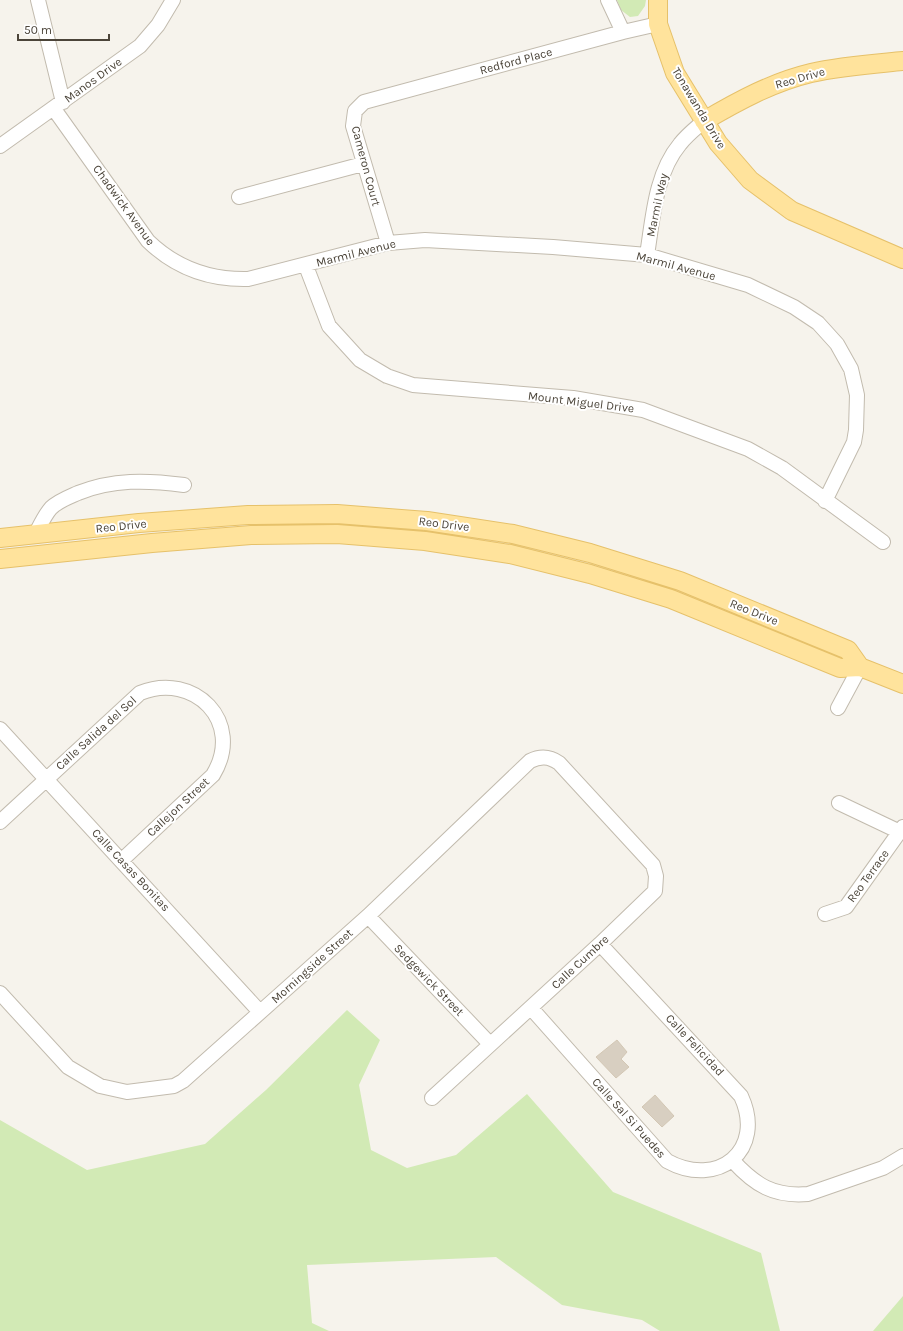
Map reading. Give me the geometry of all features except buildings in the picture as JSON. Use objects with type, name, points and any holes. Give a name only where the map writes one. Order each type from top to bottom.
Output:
[{"type":"main road","name":"Tonawanda Drive","points":[[658,0],[658,24],[675,73],[718,143],[750,180],[792,211],[903,259]]},
{"type":"main road","name":"Reo Drive","points":[[704,121],[732,105],[772,86],[810,74],[848,66],[903,62]]},
{"type":"main road","name":"Reo Drive","points":[[0,538],[139,523],[248,515],[335,514],[427,521],[513,534],[590,553],[680,582],[848,650],[860,667]]},
{"type":"main road","name":"Reo Drive","points":[[0,560],[152,542],[251,535],[337,534],[425,541],[510,554],[590,574],[671,600],[840,668],[860,667],[903,684]]},
{"type":"street","name":"Chadwick Avenue","points":[[38,0],[59,105],[148,241],[169,258],[199,273],[234,280],[248,279],[306,266]]},
{"type":"street","name":"Manos Drive","points":[[0,146],[140,46],[158,25],[173,0]]},
{"type":"street","points":[[608,0],[623,32]]},
{"type":"street","name":"Redford Place","points":[[374,99],[623,32],[658,24]]},
{"type":"street","name":"Cameron Court","points":[[374,99],[364,102],[355,111],[352,126],[388,244]]},
{"type":"street","name":"Marmil Way","points":[[647,256],[658,192],[667,163],[680,144],[704,121]]},
{"type":"street","points":[[240,197],[363,164]]},
{"type":"street","name":"Marmil Avenue","points":[[306,266],[388,244],[425,240],[563,247],[647,256],[748,285],[806,314],[826,330],[845,356],[855,383],[858,418],[854,442],[825,501]]},
{"type":"street","name":"Mount Miguel Drive","points":[[306,266],[329,326],[360,360],[386,376],[413,385],[573,398],[643,410],[748,449],[782,468],[825,501],[883,542]]},
{"type":"street","points":[[35,535],[44,517],[52,507],[66,498],[92,488],[115,482],[139,481],[158,481],[184,485]]},
{"type":"street","points":[[838,708],[860,667]]},
{"type":"street","name":"Calle Salida del Sol","points":[[0,822],[140,693],[156,688],[173,688],[191,693],[206,704]]},
{"type":"street","name":"Callejon Street","points":[[122,860],[213,775],[218,767],[223,749],[222,732],[216,716],[206,704]]},
{"type":"street","name":"Calle Casas Bonitas","points":[[0,729],[122,860],[260,1012]]},
{"type":"street","name":"Morningside Street","points":[[0,993],[68,1067],[100,1086],[127,1092],[174,1086],[184,1081],[368,916],[530,761],[534,759],[549,758],[559,763],[604,812]]},
{"type":"street","points":[[839,803],[902,829]]},
{"type":"street","name":"Calle Cumbre","points":[[432,1098],[600,944],[655,891],[656,882],[653,865],[604,812]]},
{"type":"street","name":"Reo Terrace","points":[[825,914],[846,907],[902,829]]},
{"type":"street","name":"Sedgewick Street","points":[[368,916],[490,1044]]},
{"type":"street","name":"Calle Felicidad","points":[[600,944],[741,1096],[747,1113],[748,1131],[743,1147],[733,1161]]},
{"type":"street","name":"Calle Sal Si Puedes","points":[[531,1008],[667,1161],[682,1168],[700,1170],[718,1168],[733,1161]]},
{"type":"street","points":[[733,1161],[747,1176],[766,1188],[777,1192],[798,1195],[808,1194],[883,1168],[903,1156]]},
{"type":"green space","points":[[617,0],[646,0],[645,6],[638,16],[630,17],[621,10]]},
{"type":"green space","points":[[347,1010],[380,1040],[359,1085],[371,1150],[407,1168],[456,1155],[527,1094],[613,1192],[761,1253],[780,1331],[660,1331],[642,1320],[562,1305],[496,1257],[307,1265],[312,1323],[329,1331],[0,1331],[0,1120],[87,1170],[205,1144],[266,1090]]},
{"type":"green space","points":[[903,1296],[903,1331],[873,1331]]}]
